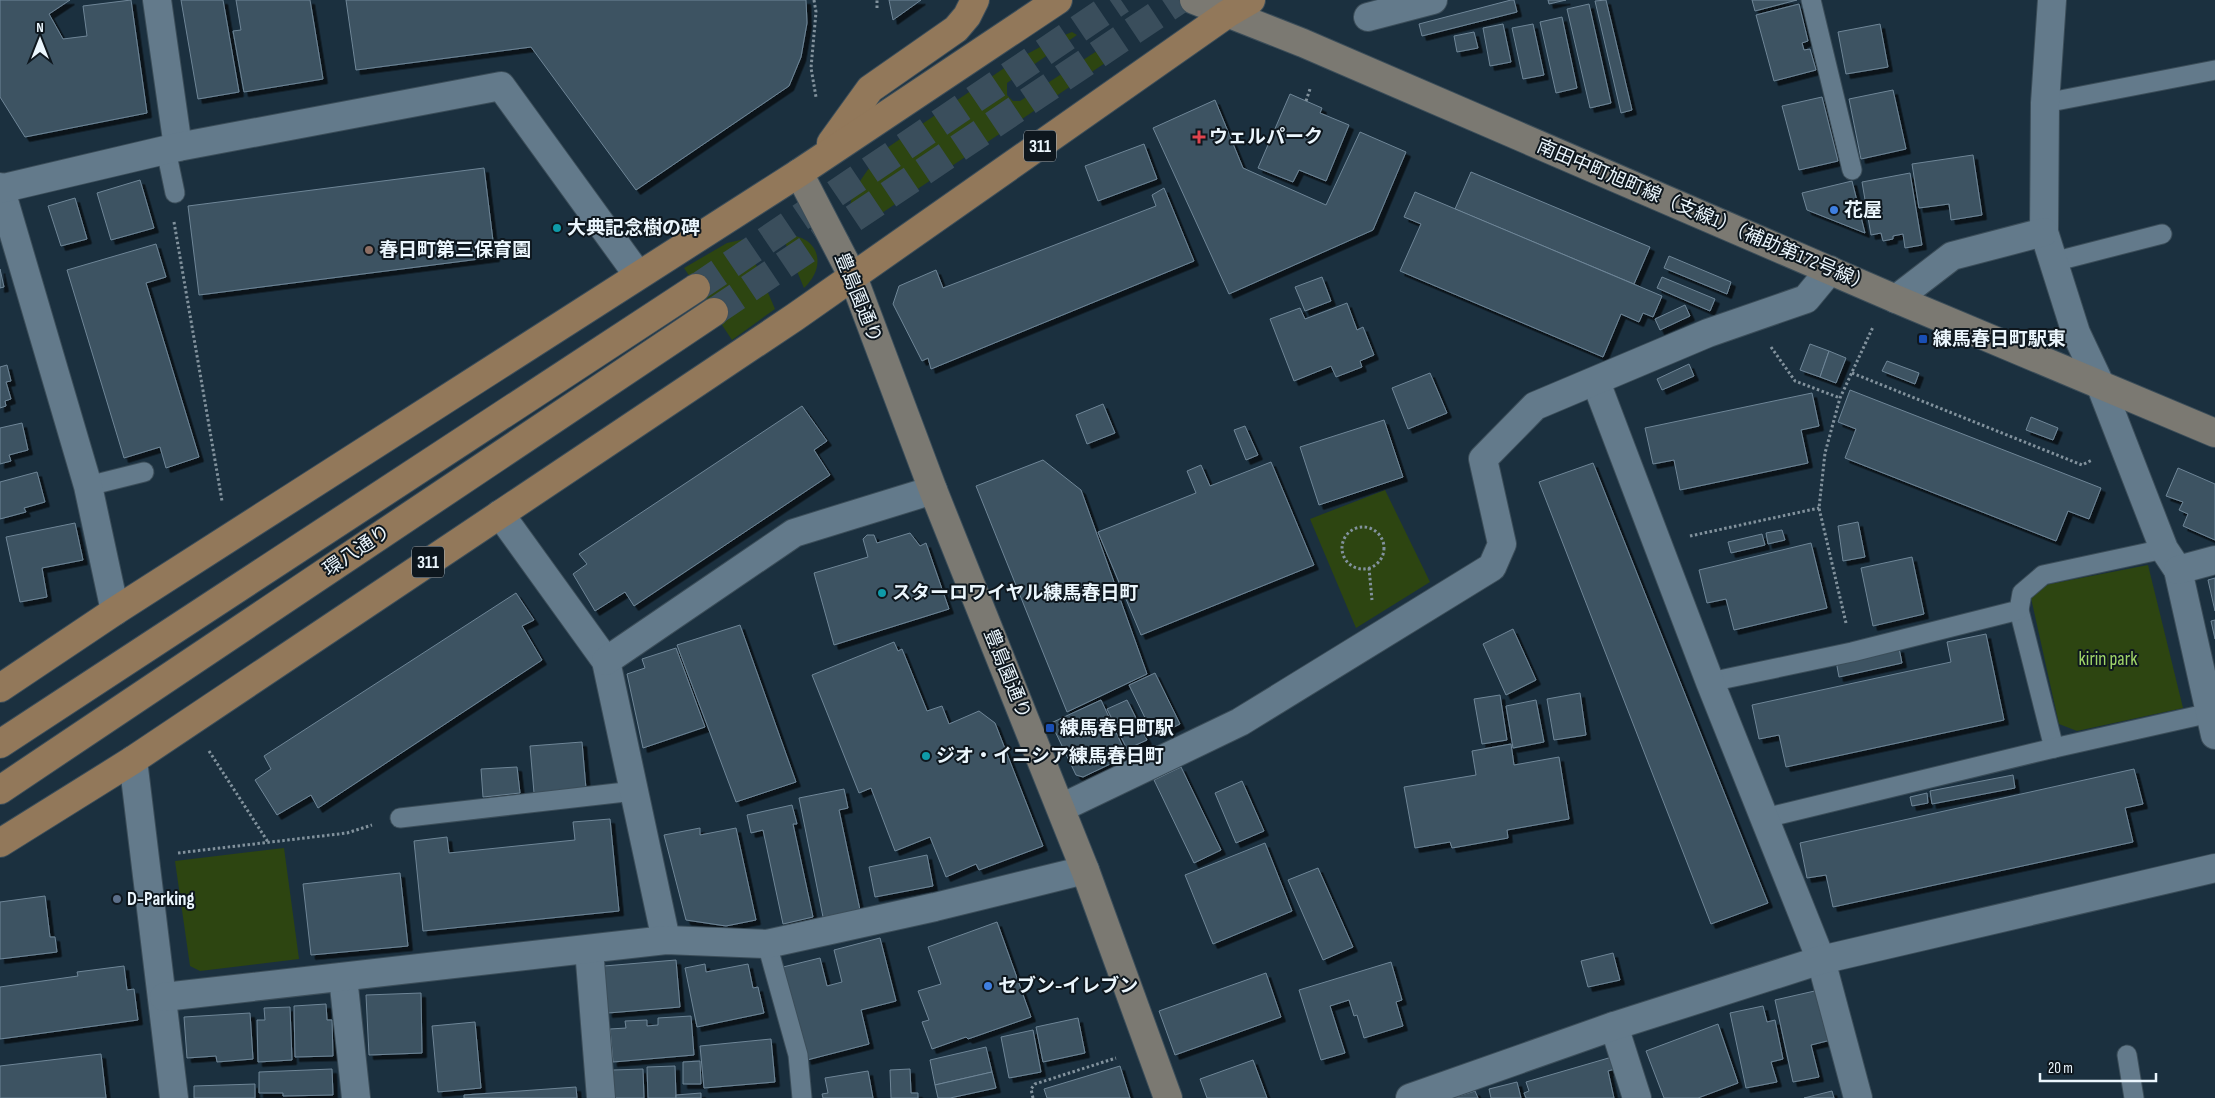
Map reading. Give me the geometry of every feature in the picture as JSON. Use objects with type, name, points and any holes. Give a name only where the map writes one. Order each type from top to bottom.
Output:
[{"type":"main road","points":[[822,157],[870,89],[956,29],[968,16],[975,0]]},
{"type":"main road","points":[[0,688],[115,611],[799,173],[1058,0]]},
{"type":"main road","name":"南田中町旭町線（支線1）（補助第172号線）","points":[[1194,0],[1304,43],[1896,299],[2215,433]]},
{"type":"main road","name":"311","points":[[0,843],[133,760],[853,277],[1227,14],[1251,0]]},
{"type":"main road","name":"豊島園通り","points":[[799,173],[853,277],[933,490],[1085,870],[1168,1098]]},
{"type":"main road","name":"環八通り","points":[[0,744],[696,288]]},
{"type":"main road","name":"環八通り","points":[[0,790],[714,312]]},
{"type":"street","points":[[157,0],[172,149]]},
{"type":"street","points":[[1368,17],[1433,0]]},
{"type":"street","points":[[2052,0],[2045,103],[2044,232],[2076,333],[2100,384],[2171,560],[2212,724]]},
{"type":"street","points":[[115,611],[88,486],[0,188],[172,149],[501,86],[638,275]]},
{"type":"street","points":[[1896,299],[1952,256],[2044,232]]},
{"type":"street","points":[[1060,808],[1240,722],[1492,567],[1502,544],[1483,459],[1535,406],[1596,382],[1708,333],[1806,299],[1830,270]]},
{"type":"street","points":[[1596,382],[1710,682],[1821,960],[1858,1098]]},
{"type":"street","points":[[606,661],[794,533],[933,490]]},
{"type":"street","points":[[500,514],[606,661],[666,940]]},
{"type":"street","points":[[2171,560],[2215,560]]},
{"type":"street","points":[[133,760],[164,996],[174,1098]]},
{"type":"street","points":[[1410,1098],[1614,1026],[1821,960],[2215,868]]},
{"type":"street","points":[[164,996],[666,940],[767,944],[935,907],[1085,870]]},
{"type":"street","points":[[589,949],[601,1098]]},
{"type":"street","points":[[343,977],[356,1098]]},
{"type":"street","points":[[1614,1026],[1637,1098]]},
{"type":"lane","points":[[1811,0],[1852,170]]},
{"type":"lane","points":[[2045,103],[2215,70]]},
{"type":"lane","points":[[172,149],[175,193]]},
{"type":"lane","points":[[2053,262],[2162,234]]},
{"type":"lane","points":[[88,486],[144,472]]},
{"type":"lane","points":[[2054,748],[2019,610],[2022,593],[2043,575],[2171,560]]},
{"type":"lane","points":[[1710,682],[1852,652],[2019,610]]},
{"type":"lane","points":[[1765,818],[2054,748],[2212,724]]},
{"type":"lane","points":[[400,818],[634,791]]},
{"type":"lane","points":[[767,944],[798,1055],[802,1098]]},
{"type":"lane","points":[[2127,1055],[2134,1098]]},
{"type":"path","points":[[814,0],[816,12],[811,68],[816,97]]},
{"type":"path","points":[[876,8],[877,0]]},
{"type":"path","points":[[1306,101],[1310,89]]},
{"type":"path","points":[[175,193],[176,197],[171,205],[224,510]]},
{"type":"path","points":[[1750,318],[1795,381],[1840,398]]},
{"type":"path","points":[[1852,652],[1819,508],[1825,453],[1840,398],[1873,326]]},
{"type":"path","points":[[1852,373],[2082,465],[2095,459]]},
{"type":"path","points":[[1657,543],[1819,508]]},
{"type":"path","points":[[1368,526],[1379,532],[1384,544],[1384,554],[1379,563],[1369,568],[1359,568],[1349,564],[1344,555],[1342,545],[1346,535],[1355,528],[1368,526]]},
{"type":"path","points":[[206,748],[268,842]]},
{"type":"path","points":[[177,854],[346,833],[400,818]]},
{"type":"path","points":[[1034,1098],[1031,1089],[1035,1084],[1149,1048]]},
{"type":"green space","points":[[1072,32],[1077,35],[1007,83],[1007,95],[1013,101],[1020,101],[1103,47],[1109,48],[1114,57],[873,219],[864,221],[855,217],[851,210],[854,192],[859,182],[884,150],[1016,60]]},
{"type":"green space","points":[[782,235],[804,239],[816,252],[818,261],[816,270],[812,279],[804,288]]},
{"type":"green space","points":[[745,239],[775,309],[732,340],[684,268],[727,243]]},
{"type":"green space","points":[[1385,490],[1430,582],[1356,628],[1310,519]]},
{"type":"green space","name":"kirin park","points":[[2148,565],[2183,708],[2077,731],[2059,724],[2031,598],[2045,585]]},
{"type":"green space","points":[[284,848],[299,959],[200,971],[190,966],[175,861]]},
{"type":"building","points":[[0,0],[70,0],[49,14],[63,39],[87,36],[83,6],[131,0],[147,113],[25,137],[0,97]]},
{"type":"building","points":[[181,0],[223,0],[239,92],[198,99]]},
{"type":"building","points":[[236,0],[310,0],[323,79],[244,92],[233,31],[241,30]]},
{"type":"building","points":[[346,0],[806,0],[807,23],[801,57],[789,86],[636,190],[531,47],[356,70]]},
{"type":"building","points":[[889,0],[921,0],[893,20]]},
{"type":"building","points":[[1514,0],[1517,12],[1422,36],[1419,24]]},
{"type":"building","points":[[1548,0],[1566,0],[1549,4]]},
{"type":"building","points":[[1606,0],[1632,110],[1621,113],[1595,1]]},
{"type":"building","points":[[1752,0],[1797,0],[1755,11]]},
{"type":"building","points":[[1589,4],[1611,103],[1590,108],[1567,9]]},
{"type":"building","points":[[1799,4],[1808,41],[1802,43],[1804,50],[1810,49],[1816,70],[1774,81],[1756,15]]},
{"type":"building","points":[[1562,17],[1577,88],[1556,93],[1540,22]]},
{"type":"building","points":[[1503,24],[1511,62],[1490,66],[1483,28]]},
{"type":"building","points":[[1533,24],[1544,75],[1523,79],[1512,28]]},
{"type":"building","points":[[1880,24],[1888,67],[1846,74],[1838,32]]},
{"type":"building","points":[[1474,32],[1478,48],[1457,52],[1454,36]]},
{"type":"building","points":[[1893,90],[1906,149],[1861,159],[1849,99]]},
{"type":"building","points":[[1290,94],[1322,108],[1320,113],[1349,125],[1326,181],[1299,170],[1293,182],[1258,168]]},
{"type":"building","points":[[1822,97],[1838,161],[1799,170],[1782,106]]},
{"type":"building","points":[[1215,100],[1243,168],[1326,205],[1360,132],[1406,152],[1373,230],[1229,294],[1153,128]]},
{"type":"building","points":[[1144,144],[1157,179],[1098,201],[1085,166]]},
{"type":"building","points":[[1973,155],[1982,215],[1951,220],[1949,204],[1919,208],[1912,164]]},
{"type":"building","points":[[484,168],[495,257],[199,295],[188,206]]},
{"type":"building","points":[[1471,172],[1650,247],[1634,284],[1455,209]]},
{"type":"building","points":[[1910,173],[1922,245],[1905,248],[1903,234],[1883,241],[1881,233],[1871,235],[1862,182]]},
{"type":"building","points":[[140,180],[154,228],[111,240],[97,193]]},
{"type":"building","points":[[1852,181],[1865,233],[1807,210],[1802,193]]},
{"type":"building","points":[[1164,188],[1194,261],[931,369],[928,358],[922,361],[893,304],[899,286],[936,270],[943,288],[1156,206],[1152,195]]},
{"type":"building","points":[[1415,192],[1662,296],[1653,317],[1643,313],[1639,322],[1621,314],[1603,357],[1400,271],[1421,224],[1404,217]]},
{"type":"building","points":[[75,198],[87,239],[61,246],[48,206]]},
{"type":"building","points":[[156,244],[166,277],[146,283],[199,457],[166,468],[160,447],[124,458],[67,270]]},
{"type":"building","points":[[1669,256],[1731,282],[1727,294],[1664,268]]},
{"type":"building","points":[[0,269],[4,287],[0,288]]},
{"type":"building","points":[[1322,277],[1331,301],[1305,311],[1295,287]]},
{"type":"building","points":[[1662,277],[1715,299],[1710,311],[1657,288]]},
{"type":"building","points":[[1347,303],[1357,330],[1363,327],[1374,355],[1360,361],[1362,367],[1336,377],[1331,366],[1294,381],[1270,319],[1300,308],[1305,319]]},
{"type":"building","points":[[1685,305],[1690,316],[1660,330],[1655,319]]},
{"type":"building","points":[[1810,344],[1829,351],[1820,377],[1800,370]]},
{"type":"building","points":[[1829,351],[1846,358],[1836,383],[1820,377]]},
{"type":"building","points":[[1887,361],[1919,373],[1915,384],[1882,371]]},
{"type":"building","points":[[1689,364],[1694,376],[1662,390],[1657,379]]},
{"type":"building","points":[[7,365],[11,381],[6,382],[11,399],[5,401],[6,406],[0,408],[0,367]]},
{"type":"building","points":[[1430,373],[1447,413],[1408,429],[1392,388]]},
{"type":"building","points":[[1850,390],[2101,488],[2089,519],[2068,511],[2056,541],[1845,458],[1856,429],[1838,422]]},
{"type":"building","points":[[1812,393],[1819,426],[1801,430],[1808,463],[1680,490],[1674,460],[1653,464],[1645,428]]},
{"type":"building","points":[[1103,404],[1115,433],[1087,444],[1076,415]]},
{"type":"building","points":[[802,406],[827,441],[814,450],[830,475],[634,606],[625,592],[595,611],[573,574],[587,564],[579,554]]},
{"type":"building","points":[[2031,417],[2058,428],[2053,440],[2026,430]]},
{"type":"building","points":[[1384,420],[1403,477],[1319,505],[1300,447]]},
{"type":"building","points":[[22,423],[28,450],[9,455],[11,461],[0,464],[0,428]]},
{"type":"building","points":[[1245,426],[1258,455],[1246,460],[1234,430]]},
{"type":"building","points":[[1043,460],[1081,490],[1147,674],[1067,712],[976,486]]},
{"type":"building","points":[[1271,462],[1314,565],[1141,635],[1098,532],[1196,493],[1187,471],[1201,465],[1210,486]]},
{"type":"building","points":[[1593,463],[1768,903],[1711,924],[1539,482]]},
{"type":"building","points":[[2178,468],[2215,484],[2215,540],[2183,526],[2188,514],[2179,510],[2183,502],[2166,496]]},
{"type":"building","points":[[37,472],[45,502],[24,508],[26,512],[0,519],[0,482]]},
{"type":"building","points":[[1858,522],[1865,557],[1843,561],[1838,526]]},
{"type":"building","points":[[75,523],[83,560],[42,568],[47,597],[20,602],[6,537]]},
{"type":"building","points":[[1782,530],[1785,540],[1768,544],[1766,533]]},
{"type":"building","name":"スターロワイヤル練馬春日町","points":[[910,533],[920,546],[926,543],[949,609],[834,645],[814,573],[868,557],[863,539],[867,535],[874,535],[877,543]]},
{"type":"building","points":[[1762,534],[1765,545],[1731,553],[1728,542]]},
{"type":"building","points":[[1811,543],[1827,608],[1734,630],[1726,599],[1707,603],[1699,570]]},
{"type":"building","points":[[1912,557],[1924,614],[1873,626],[1861,568]]},
{"type":"building","points":[[2215,578],[2215,611],[2208,580]]},
{"type":"building","points":[[516,593],[534,620],[522,626],[542,660],[318,808],[311,795],[277,815],[255,780],[271,769],[264,756]]},
{"type":"building","points":[[2215,620],[2215,639],[2211,621]]},
{"type":"building","points":[[740,625],[796,782],[736,802],[677,645]]},
{"type":"building","points":[[1513,629],[1536,680],[1506,695],[1483,644]]},
{"type":"building","points":[[1986,634],[2004,720],[1786,767],[1779,735],[1759,739],[1752,705],[1951,662],[1947,642]]},
{"type":"building","name":"ジオ・イニシア練馬春日町","points":[[894,642],[898,651],[902,649],[927,711],[942,706],[949,724],[979,711],[995,723],[1043,846],[979,870],[976,864],[946,877],[930,837],[895,851],[871,788],[859,793],[812,675]]},
{"type":"building","points":[[676,648],[705,727],[643,748],[627,674],[645,668],[642,659]]},
{"type":"building","points":[[1899,648],[1902,663],[1839,677],[1836,661]]},
{"type":"building","points":[[1155,673],[1180,724],[1160,734],[1154,721],[1148,724],[1129,685]]},
{"type":"building","points":[[1580,693],[1586,735],[1554,740],[1547,699]]},
{"type":"building","points":[[1500,695],[1507,740],[1482,744],[1474,699]]},
{"type":"building","points":[[1101,700],[1127,756],[1083,777],[1076,775],[1051,723]]},
{"type":"building","points":[[1127,700],[1147,740],[1127,749],[1107,709]]},
{"type":"building","points":[[1536,700],[1544,742],[1513,748],[1506,706]]},
{"type":"building","points":[[582,742],[586,789],[534,793],[530,746]]},
{"type":"building","points":[[1511,744],[1514,765],[1559,757],[1569,819],[1507,830],[1508,838],[1452,848],[1450,842],[1415,848],[1404,787],[1476,775],[1472,751]]},
{"type":"building","points":[[517,767],[520,793],[483,797],[481,769]]},
{"type":"building","points":[[1181,767],[1221,850],[1194,863],[1154,780]]},
{"type":"building","points":[[2134,769],[2143,804],[2125,808],[2133,842],[1833,907],[1826,875],[1807,878],[1800,843]]},
{"type":"building","points":[[2013,775],[2015,788],[1932,804],[1930,791]]},
{"type":"building","points":[[1242,781],[1264,831],[1236,843],[1215,793]]},
{"type":"building","points":[[844,789],[848,808],[839,810],[860,910],[823,917],[799,798]]},
{"type":"building","points":[[1927,793],[1928,803],[1912,806],[1910,797]]},
{"type":"building","points":[[792,805],[797,824],[793,824],[813,917],[783,924],[763,830],[751,833],[747,815]]},
{"type":"building","points":[[610,819],[619,911],[423,931],[414,841],[447,837],[449,853],[575,840],[573,822]]},
{"type":"building","points":[[700,828],[700,835],[736,828],[756,920],[726,926],[686,920],[664,835]]},
{"type":"building","points":[[1265,843],[1292,911],[1213,944],[1185,875]]},
{"type":"building","points":[[927,855],[933,886],[875,897],[869,867]]},
{"type":"building","points":[[1318,868],[1353,947],[1323,960],[1288,880]]},
{"type":"building","points":[[400,873],[408,946],[311,955],[303,884]]},
{"type":"building","points":[[45,896],[50,937],[55,937],[57,952],[0,959],[0,902]]},
{"type":"building","points":[[997,922],[1031,1017],[968,1039],[966,1037],[932,1049],[922,1022],[929,1020],[918,991],[941,984],[928,947]]},
{"type":"building","points":[[880,938],[896,1001],[861,1010],[869,1044],[807,1060],[783,967],[820,958],[827,986],[842,982],[834,950]]},
{"type":"building","points":[[1613,953],[1620,980],[1588,987],[1581,961]]},
{"type":"building","points":[[676,960],[680,1007],[608,1013],[604,966]]},
{"type":"building","points":[[1391,962],[1402,1000],[1396,1002],[1403,1026],[1364,1038],[1357,1015],[1354,1016],[1349,1000],[1330,1006],[1345,1053],[1321,1060],[1299,990]]},
{"type":"building","points":[[705,964],[706,972],[748,964],[753,988],[758,987],[764,1013],[697,1027],[685,968]]},
{"type":"building","points":[[124,966],[127,990],[134,989],[138,1020],[0,1039],[0,987],[78,976],[77,972]]},
{"type":"building","points":[[1266,973],[1281,1017],[1175,1055],[1159,1011]]},
{"type":"building","points":[[1819,990],[1831,1040],[1811,1045],[1819,1077],[1793,1082],[1775,1000]]},
{"type":"building","points":[[421,993],[422,1053],[369,1055],[366,995]]},
{"type":"building","points":[[326,1004],[327,1020],[332,1020],[333,1056],[295,1057],[294,1006]]},
{"type":"building","points":[[1763,1006],[1767,1022],[1775,1020],[1783,1059],[1771,1062],[1777,1082],[1746,1088],[1730,1013]]},
{"type":"building","points":[[290,1007],[292,1060],[258,1062],[257,1020],[265,1020],[264,1008]]},
{"type":"building","points":[[250,1013],[253,1059],[217,1062],[216,1056],[187,1058],[184,1017]]},
{"type":"building","points":[[691,1016],[694,1055],[613,1062],[610,1029],[626,1028],[625,1021],[647,1020],[647,1026],[658,1025],[658,1018]]},
{"type":"building","points":[[1078,1018],[1085,1053],[1043,1062],[1036,1027]]},
{"type":"building","points":[[475,1022],[481,1088],[438,1092],[432,1026]]},
{"type":"building","points":[[1718,1024],[1738,1083],[1698,1098],[1664,1098],[1646,1051]]},
{"type":"building","points":[[1033,1030],[1041,1072],[1009,1078],[1001,1037]]},
{"type":"building","points":[[771,1039],[775,1082],[704,1088],[700,1046]]},
{"type":"building","points":[[986,1047],[992,1072],[935,1085],[930,1060]]},
{"type":"building","points":[[101,1054],[106,1098],[0,1098],[0,1066]]},
{"type":"building","points":[[1612,1057],[1615,1069],[1608,1071],[1614,1098],[1526,1098],[1524,1093],[1529,1091],[1526,1082]]},
{"type":"building","points":[[1253,1060],[1267,1098],[1207,1098],[1200,1079]]},
{"type":"building","points":[[700,1061],[701,1084],[683,1084],[683,1062]]},
{"type":"building","points":[[675,1066],[676,1098],[648,1098],[647,1067]]},
{"type":"building","points":[[1120,1066],[1130,1098],[1047,1098],[1044,1089]]},
{"type":"building","points":[[332,1069],[333,1095],[283,1096],[283,1093],[259,1093],[259,1072]]},
{"type":"building","points":[[643,1069],[644,1098],[614,1098],[613,1070]]},
{"type":"building","points":[[910,1069],[911,1093],[918,1093],[918,1098],[891,1098],[890,1070]]},
{"type":"building","points":[[868,1071],[873,1098],[823,1098],[822,1094],[828,1093],[825,1078]]},
{"type":"building","points":[[992,1072],[996,1088],[950,1098],[938,1098],[935,1085]]},
{"type":"building","points":[[1517,1082],[1521,1098],[1491,1098],[1489,1089]]},
{"type":"building","points":[[255,1084],[255,1098],[194,1098],[194,1086]]},
{"type":"building","points":[[576,1087],[577,1098],[464,1098],[464,1095]]},
{"type":"building","points":[[1475,1091],[1478,1098],[1452,1098]]},
{"type":"building","points":[[1832,1091],[1834,1098],[1804,1098]]},
{"type":"building","points":[[701,1093],[701,1098],[676,1098],[676,1095]]},
{"type":"tunnel","points":[[696,288],[1121,0]]},
{"type":"tunnel","points":[[714,312],[1179,0]]},
{"type":"place","name":"ウェルパーク","points":[[1199,137]]},
{"type":"place","name":"花屋","points":[[1834,210]]},
{"type":"place","name":"大典記念樹の碑","points":[[557,228]]},
{"type":"place","name":"春日町第三保育園","points":[[369,250]]},
{"type":"place","name":"練馬春日町駅東","points":[[1923,339]]},
{"type":"place","name":"スターロワイヤル練馬春日町","points":[[882,593]]},
{"type":"place","name":"練馬春日町駅","points":[[1050,728]]},
{"type":"place","name":"ジオ・イニシア練馬春日町","points":[[926,756]]},
{"type":"place","name":"D-Parking","points":[[117,899]]},
{"type":"place","name":"セブン-イレブン","points":[[988,986]]}]
